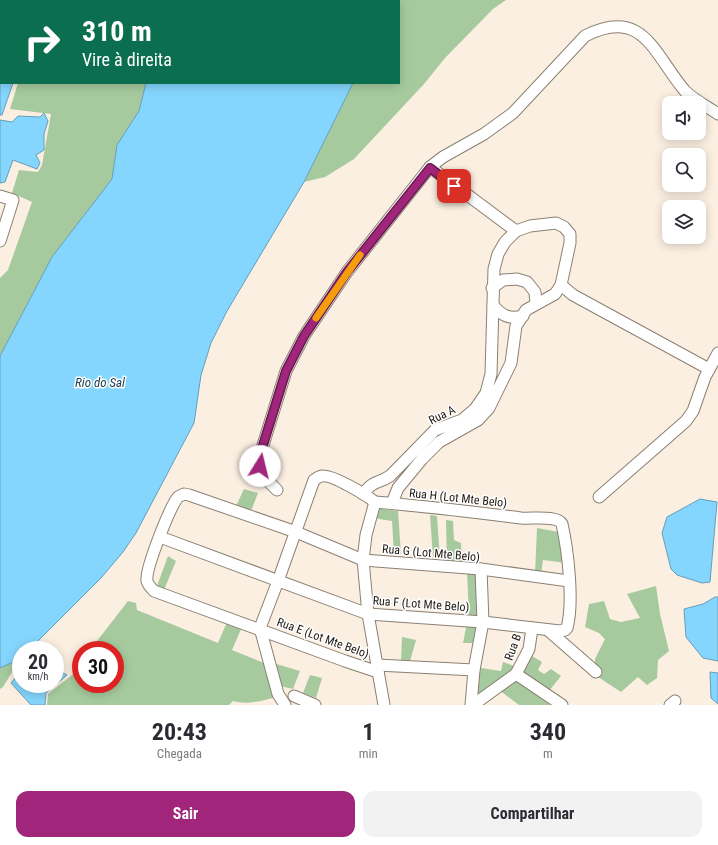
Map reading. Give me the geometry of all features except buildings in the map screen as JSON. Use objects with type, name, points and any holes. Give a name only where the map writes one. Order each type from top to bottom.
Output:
[{"type":"street","points":[[277,490],[261,474],[259,458],[286,371],[304,336],[347,272],[430,168],[443,157],[484,134],[513,113],[585,36],[598,29],[615,26],[635,30],[648,40],[687,93],[718,114]]},
{"type":"street","points":[[430,168],[516,231],[530,226],[556,223],[564,227],[570,234],[570,242],[561,285],[555,294],[526,310],[523,316],[509,319],[493,326]]},
{"type":"street","points":[[0,196],[13,200],[0,242]]},
{"type":"street","name":"Rua A","points":[[363,494],[370,484],[384,480],[390,476],[435,430],[462,420],[475,409],[486,393],[492,374],[492,288],[494,269],[498,254],[516,231]]},
{"type":"street","points":[[492,288],[503,280],[517,279],[527,282],[534,292],[536,304]]},
{"type":"street","points":[[561,285],[573,295],[709,369]]},
{"type":"street","points":[[493,305],[509,319]]},
{"type":"street","name":"Rua A","points":[[392,503],[398,488],[422,459],[439,442],[478,420],[488,408],[511,362],[509,319]]},
{"type":"street","points":[[599,497],[686,421],[693,411],[709,369],[718,353]]},
{"type":"street","points":[[284,705],[278,694],[260,628],[314,480],[321,476],[330,477],[375,502],[366,535],[363,560],[368,614],[384,705]]},
{"type":"street","points":[[384,480],[398,488]]},
{"type":"street","name":"Rua G (Lot Mte Belo)","points":[[160,537],[174,503],[179,496],[184,494],[296,532],[363,560],[481,570],[569,581]]},
{"type":"street","name":"Rua H (Lot Mte Belo)","points":[[375,502],[527,518],[560,520],[563,526],[569,581]]},
{"type":"street","name":"Rua F (Lot Mte Belo)","points":[[160,537],[368,614],[483,622],[549,631],[560,631],[566,630],[570,605],[569,581]]},
{"type":"street","name":"Rua E (Lot Mte Belo)","points":[[160,537],[148,572],[148,584],[154,591],[260,628],[345,661],[377,669],[474,670]]},
{"type":"street","points":[[472,705],[474,670],[483,622],[481,570]]},
{"type":"street","name":"Rua B","points":[[516,674],[529,649],[532,628]]},
{"type":"street","points":[[549,631],[596,672]]},
{"type":"street","points":[[472,705],[516,674],[562,705]]},
{"type":"street","points":[[294,696],[315,705]]},
{"type":"green space","points":[[400,0],[506,0],[493,9],[445,58],[424,84],[354,159],[325,177],[304,182],[353,84],[400,84]]},
{"type":"green space","points":[[18,84],[146,84],[139,111],[117,145],[112,179],[52,257],[0,356],[0,278],[8,270],[32,202],[12,193],[19,170],[38,172],[42,165],[51,114],[10,109]]},
{"type":"green space","points":[[244,489],[258,493],[251,511],[236,506]]},
{"type":"green space","points":[[376,508],[398,511],[401,554],[394,554],[392,521],[373,518]]},
{"type":"green space","points":[[430,515],[437,516],[440,559],[433,558]]},
{"type":"green space","points":[[446,520],[453,521],[454,540],[461,543],[462,564],[447,562]]},
{"type":"green space","points":[[537,528],[559,532],[566,563],[543,560],[541,574],[535,575]]},
{"type":"green space","points":[[168,556],[176,561],[164,590],[157,586]]},
{"type":"green space","points":[[467,572],[477,573],[479,616],[469,615]]},
{"type":"green space","points":[[656,586],[660,614],[669,651],[658,660],[657,678],[647,685],[638,677],[621,692],[595,675],[595,659],[605,639],[599,633],[585,627],[589,604],[604,601],[610,619],[621,622],[640,618],[627,594]]},
{"type":"green space","points":[[128,601],[136,603],[137,610],[218,643],[227,622],[242,627],[232,650],[264,663],[276,697],[249,703],[233,701],[229,705],[47,705],[48,694],[64,693],[64,681],[72,675],[72,693],[124,693],[124,641],[97,641]]},
{"type":"green space","points":[[467,623],[480,624],[475,643],[463,643]]},
{"type":"green space","points":[[402,637],[416,640],[410,661],[401,661]]},
{"type":"green space","points":[[532,656],[542,662],[538,670],[544,674],[551,669],[561,676],[549,691],[519,673]]},
{"type":"green space","points":[[503,662],[517,667],[475,700],[481,668],[501,671]]},
{"type":"green space","points":[[12,663],[12,672],[3,687],[0,689],[0,668]]},
{"type":"green space","points":[[273,663],[300,671],[293,689],[280,686]]},
{"type":"green space","points":[[310,675],[322,678],[316,698],[303,693]]},
{"type":"green space","points":[[515,677],[552,701],[549,705],[519,705],[499,690]]},
{"type":"water","points":[[0,84],[13,84],[2,115],[0,115]]},
{"type":"water","name":"Rio do Sal","points":[[146,84],[353,84],[304,182],[227,311],[211,343],[201,375],[194,423],[136,533],[123,552],[101,578],[38,641],[12,641],[12,663],[0,668],[0,356],[52,257],[112,179],[117,145],[139,111]]},
{"type":"water","points":[[44,113],[48,121],[44,134],[44,150],[36,155],[40,163],[37,169],[13,160],[5,182],[0,183],[0,120],[12,122],[18,116],[40,117]]},
{"type":"water","points":[[700,499],[717,502],[710,582],[702,583],[677,575],[671,569],[662,533],[667,517]]},
{"type":"water","points":[[715,597],[718,597],[718,661],[703,658],[686,637],[684,609],[703,604]]},
{"type":"water","points":[[710,672],[718,673],[718,704],[711,698]]},
{"type":"water","points":[[20,693],[46,693],[45,705],[31,705]]},
{"type":"slow traffic","points":[[316,318],[360,255]]},
{"type":"route","points":[[260,466],[259,458],[286,371],[304,336],[347,272],[430,168],[454,186]]}]
